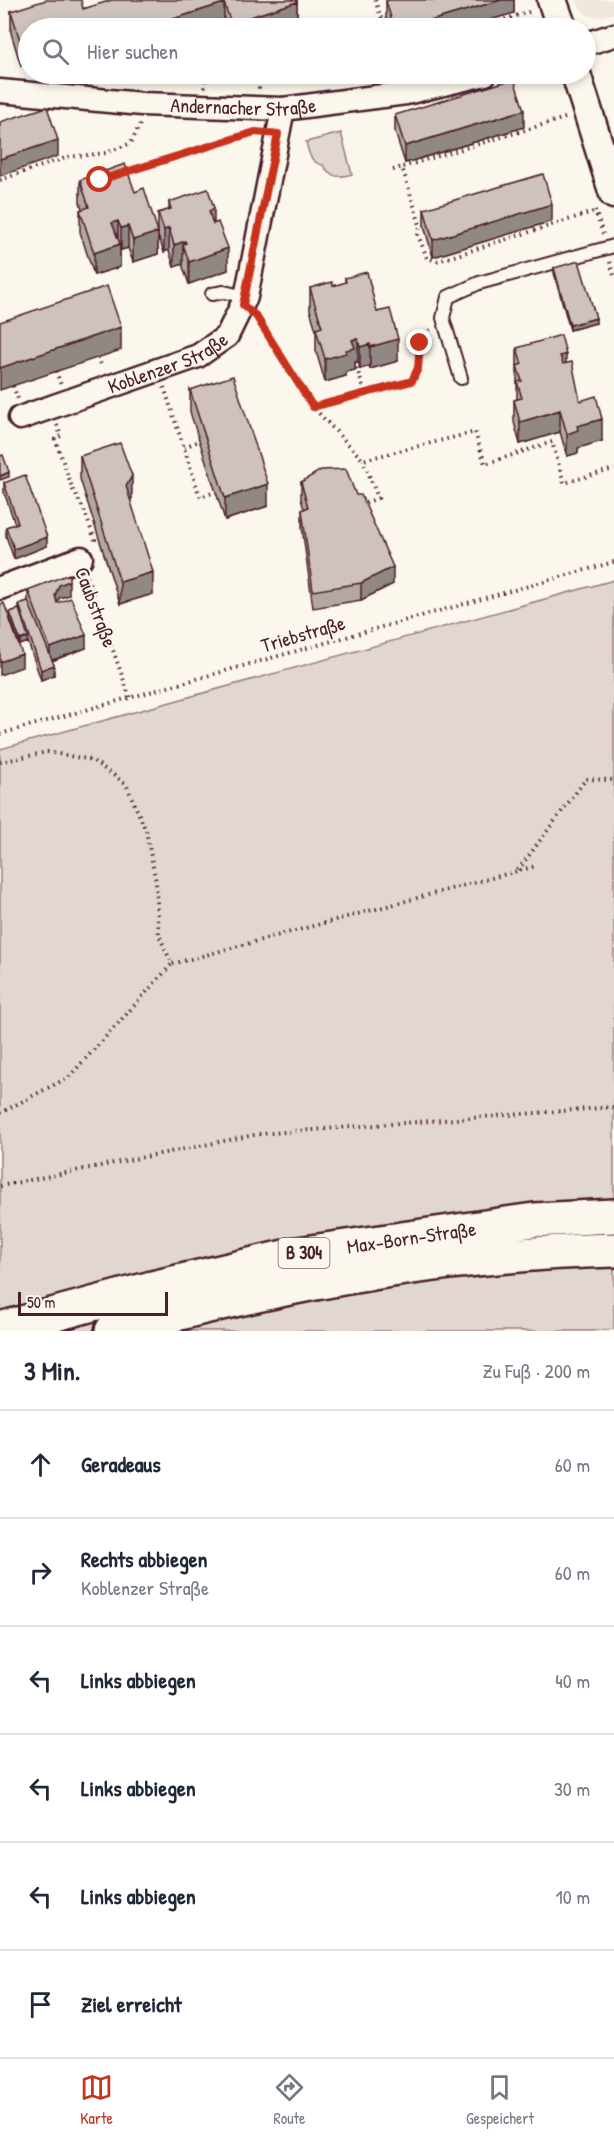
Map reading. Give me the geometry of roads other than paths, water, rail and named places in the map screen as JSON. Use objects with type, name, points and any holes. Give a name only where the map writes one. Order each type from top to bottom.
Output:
[{"type":"main road","name":"Max-Born-Straße","points":[[0,1329],[152,1288],[297,1254],[534,1220],[614,1216]]},
{"type":"main road","name":"Max-Born-Straße","points":[[112,1331],[161,1317],[303,1285],[472,1260],[614,1250]]},
{"type":"street","points":[[544,5],[554,18]]},
{"type":"street","points":[[596,40],[614,34]]},
{"type":"street","name":"Andernacher Straße","points":[[0,91],[142,104],[283,109],[406,93],[443,84]]},
{"type":"street","points":[[578,84],[605,203]]},
{"type":"street","name":"Koblenzer Straße","points":[[20,418],[198,356],[227,336],[245,301],[283,109]]},
{"type":"street","name":"Caubstraße","points":[[0,588],[81,558]]},
{"type":"lane","points":[[461,378],[443,318],[448,297],[480,283],[614,246]]},
{"type":"lane","points":[[212,294],[224,292],[245,301]]}]
